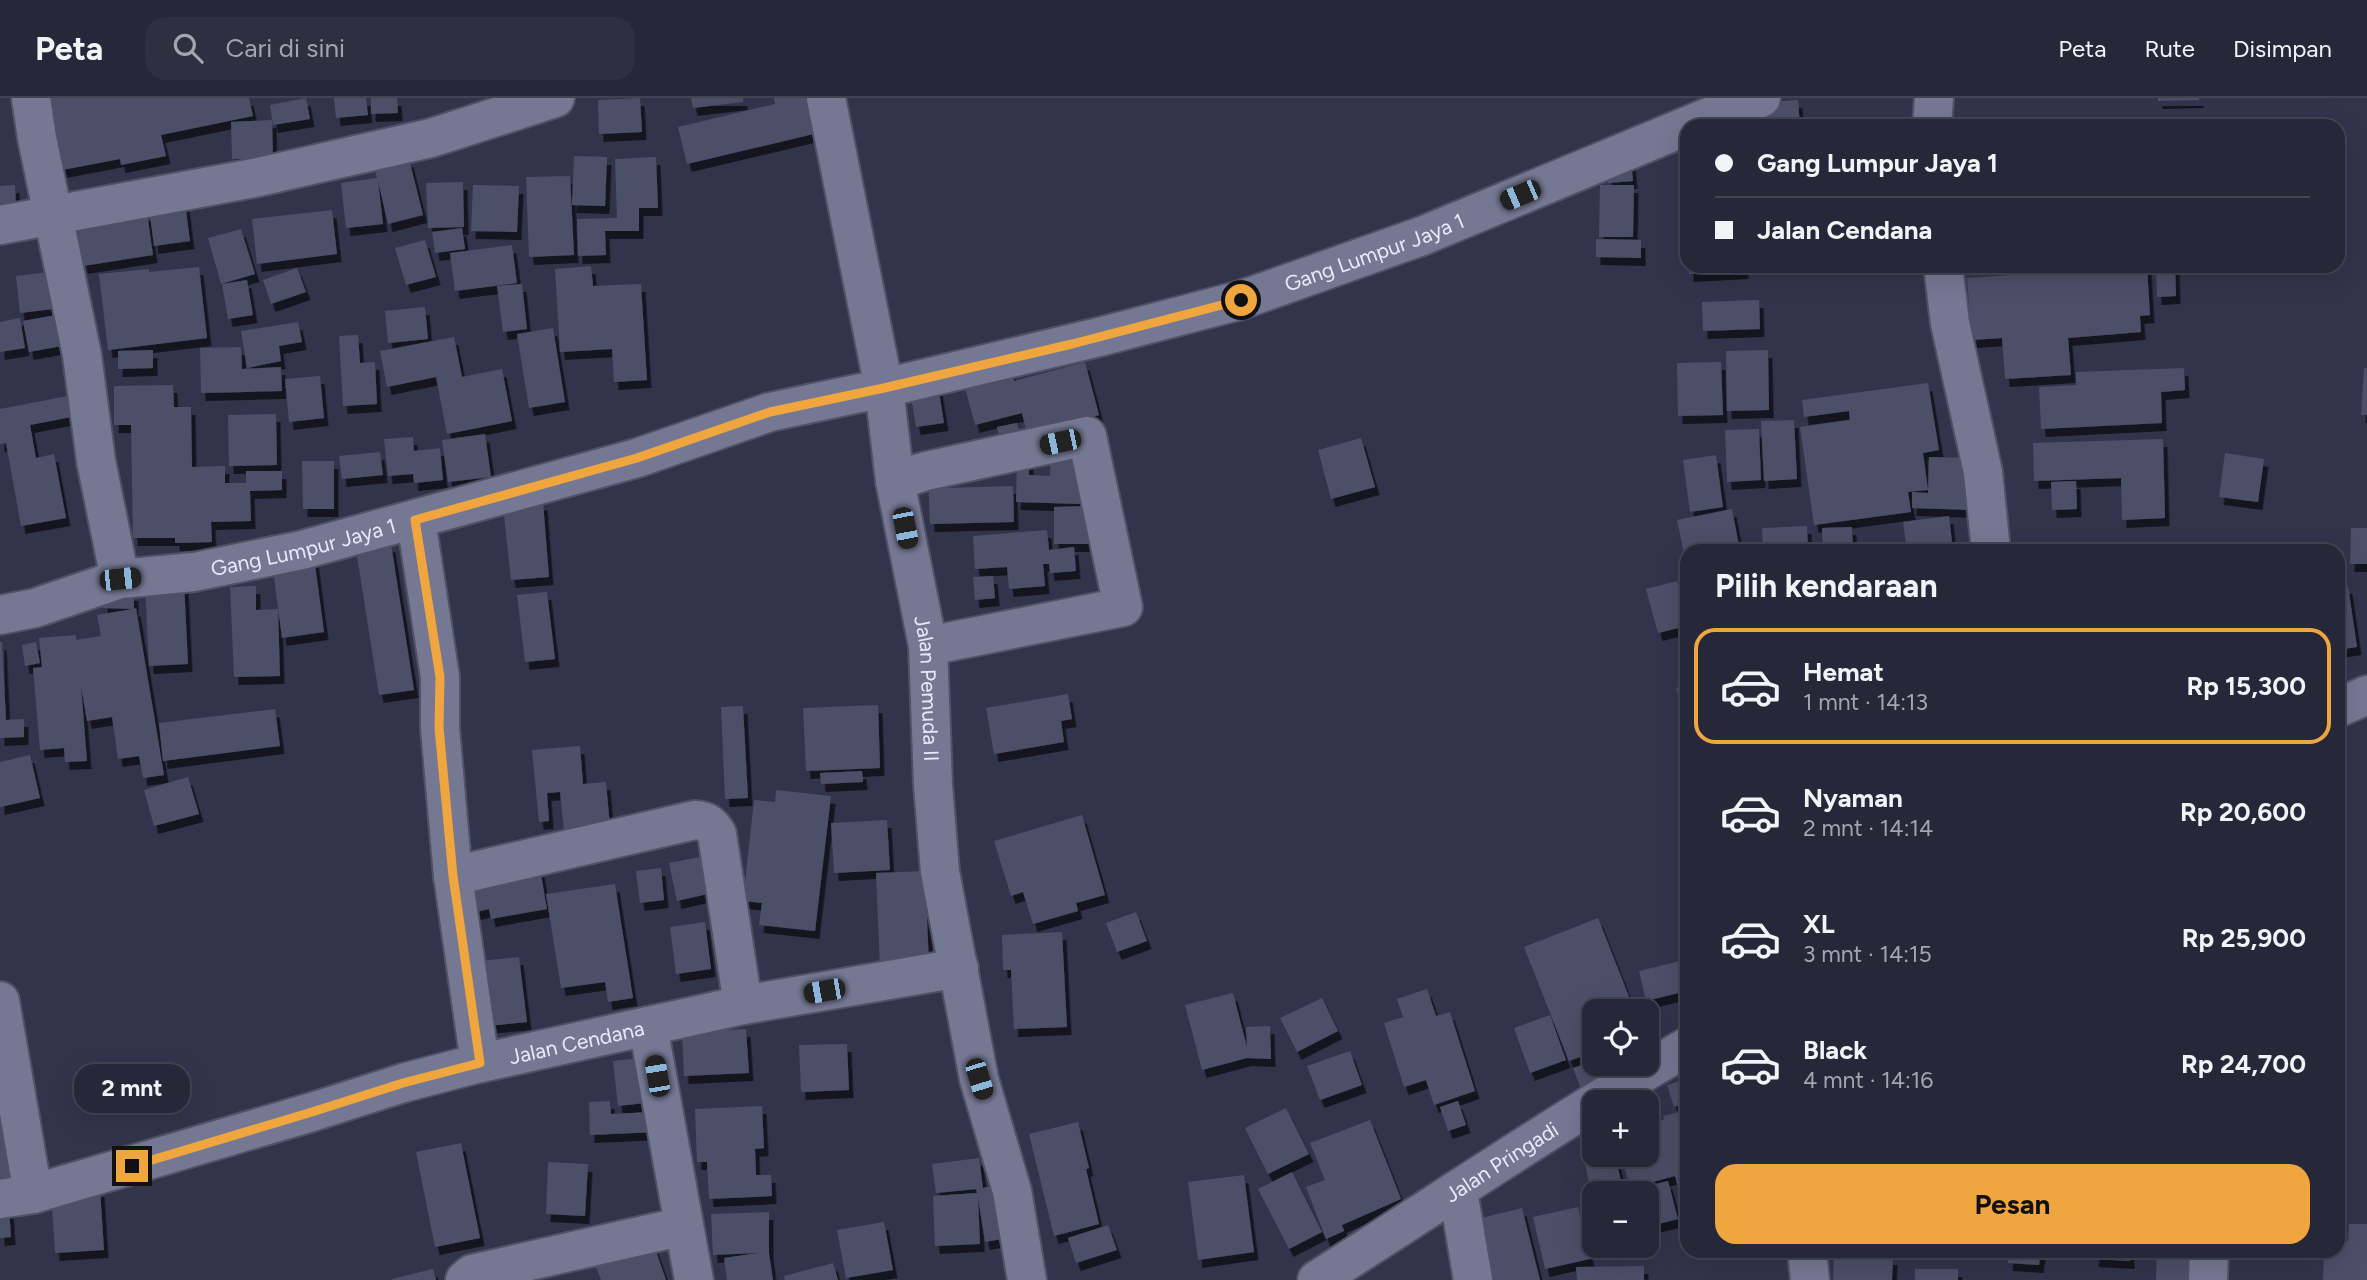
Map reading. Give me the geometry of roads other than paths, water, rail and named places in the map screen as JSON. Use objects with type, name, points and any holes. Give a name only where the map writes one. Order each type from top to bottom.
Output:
[{"type":"street","points":[[32,98],[82,355],[96,461],[120,579]]},
{"type":"street","points":[[0,225],[254,178],[430,138],[555,98]]},
{"type":"street","name":"Jalan Pemuda II","points":[[825,98],[884,388],[895,481],[928,646],[933,785],[940,872],[979,1079],[1012,1191],[1027,1280]]},
{"type":"street","name":"Gang Lumpur Jaya 1","points":[[1686,119],[1715,106],[1761,98]]},
{"type":"street","points":[[1932,119],[1934,98]]},
{"type":"street","name":"Gang Lumpur Jaya 1","points":[[0,615],[35,608],[120,579],[194,572],[302,550],[637,458],[770,412],[1099,337],[1241,300],[1422,236],[1680,122]]},
{"type":"street","points":[[1944,273],[1950,323],[1983,472],[1990,544]]},
{"type":"street","points":[[895,481],[926,471],[1087,436],[1123,607],[928,646]]},
{"type":"street","points":[[415,520],[440,677],[439,728],[453,876],[480,1063]]},
{"type":"street","points":[[2345,705],[2367,695]]},
{"type":"street","points":[[453,876],[695,820],[712,824],[717,834],[743,1005]]},
{"type":"street","name":"Jalan Cendana","points":[[16,1197],[299,1116],[403,1083],[480,1063],[743,1005],[959,968]]},
{"type":"street","points":[[0,1001],[16,1197]]},
{"type":"street","points":[[648,1026],[694,1280]]},
{"type":"street","name":"Jalan Pringadi","points":[[1317,1280],[1458,1191],[1565,1119],[1680,1050]]},
{"type":"street","points":[[1458,1191],[1473,1280]]},
{"type":"street","points":[[465,1280],[472,1274],[684,1226]]},
{"type":"street","points":[[1808,1258],[1810,1280]]},
{"type":"street","points":[[2208,1280],[2209,1258]]}]
